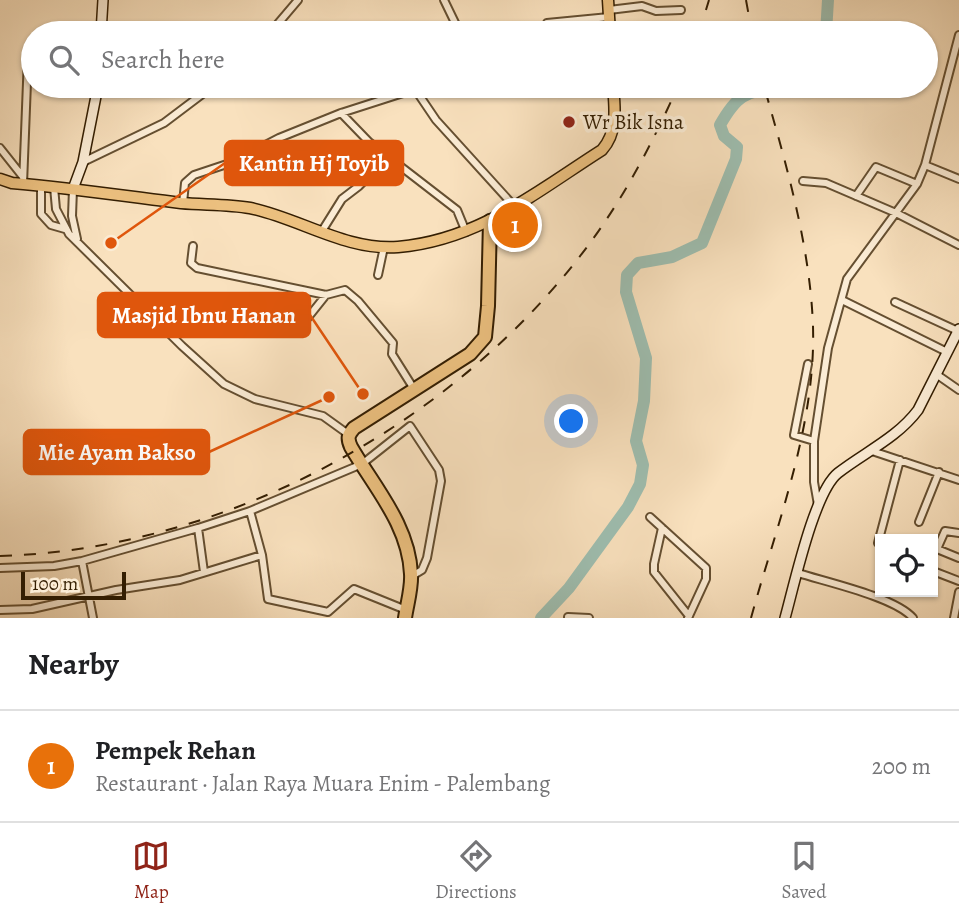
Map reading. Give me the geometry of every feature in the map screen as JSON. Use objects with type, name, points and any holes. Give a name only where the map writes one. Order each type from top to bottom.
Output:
[{"type":"highway","points":[[406,614],[412,576],[406,544],[391,510],[347,439],[348,434],[470,354],[485,337],[490,221]]},
{"type":"main road","points":[[0,179],[183,203],[246,208],[274,213],[363,245],[384,247],[435,240],[466,232],[490,221],[602,150],[607,144],[615,121],[614,98]]},
{"type":"main road","points":[[0,187],[19,181]]},
{"type":"street","points":[[102,21],[103,0]]},
{"type":"street","points":[[280,21],[298,0]]},
{"type":"street","points":[[444,0],[454,21]]},
{"type":"street","points":[[556,21],[608,9],[642,6],[656,11],[681,10]]},
{"type":"street","points":[[818,505],[814,482],[814,442],[828,348],[847,279],[917,184],[925,165],[959,35]]},
{"type":"street","points":[[19,181],[25,98]]},
{"type":"street","points":[[77,240],[72,216],[73,189],[83,162],[96,98]]},
{"type":"street","points":[[83,162],[163,123],[197,98]]},
{"type":"street","points":[[183,203],[185,183],[194,175],[230,163],[279,138],[341,113],[387,98]]},
{"type":"street","points":[[421,98],[436,120],[514,206]]},
{"type":"street","points":[[341,113],[369,142],[457,210],[466,232]]},
{"type":"street","points":[[0,148],[19,181]]},
{"type":"street","points":[[322,231],[342,198],[359,186],[388,157]]},
{"type":"street","points":[[925,165],[959,179]]},
{"type":"street","points":[[856,196],[876,167],[917,184]]},
{"type":"street","points":[[803,181],[819,181],[856,196],[959,245]]},
{"type":"street","points":[[41,186],[41,214],[51,225],[65,229]]},
{"type":"street","points":[[54,187],[56,209],[65,229],[182,346],[224,384],[255,398],[323,416],[348,434]]},
{"type":"street","points":[[193,246],[192,266],[326,295],[345,290],[358,301],[393,343],[392,354],[414,389]]},
{"type":"street","points":[[379,275],[384,247]]},
{"type":"street","points":[[302,325],[326,295]]},
{"type":"street","points":[[842,300],[947,352]]},
{"type":"street","points":[[785,618],[818,505],[827,484],[837,473],[872,451],[909,422],[958,330],[895,302]]},
{"type":"street","points":[[808,364],[794,435],[814,442]]},
{"type":"street","points":[[936,374],[959,390]]},
{"type":"street","points":[[0,568],[54,566],[82,561],[250,511],[362,464],[410,426],[439,470],[441,481],[427,558],[422,570],[412,576]]},
{"type":"street","points":[[872,451],[959,480]]},
{"type":"street","points":[[880,534],[900,460]]},
{"type":"street","points":[[919,522],[939,472]]},
{"type":"street","points":[[250,511],[262,555],[268,599],[329,612],[354,589],[406,614]]},
{"type":"street","points":[[650,516],[707,571],[688,617]]},
{"type":"street","points":[[198,528],[204,572]]},
{"type":"street","points":[[662,528],[654,572],[688,617]]},
{"type":"street","points":[[959,533],[945,531],[937,549],[959,558]]},
{"type":"street","points":[[0,610],[32,609],[116,590],[180,580],[262,555]]},
{"type":"street","points":[[82,561],[93,618]]},
{"type":"street","points":[[798,573],[889,602],[904,609],[913,618]]},
{"type":"street","points":[[938,573],[959,581]]},
{"type":"street","points":[[954,618],[959,592]]},
{"type":"street","points":[[568,617],[585,618]]},
{"type":"waterway","points":[[827,21],[828,0]]},
{"type":"waterway","points":[[541,618],[569,588],[628,507],[640,484],[643,465],[636,441],[644,401],[646,358],[626,292],[627,275],[638,263],[672,257],[702,243],[736,159],[737,147],[724,136],[720,125],[732,106],[741,98]]},
{"type":"railway","points":[[703,21],[709,0]]},
{"type":"railway","points":[[746,0],[750,21]]},
{"type":"railway","points":[[0,556],[85,548],[169,530],[251,502],[330,465],[404,420],[473,367],[535,308],[590,243],[616,205],[672,98]]},
{"type":"railway","points":[[751,618],[802,437],[812,363],[811,296],[802,235],[767,98]]},
{"type":"place","name":"Wr Bik Isna","points":[[569,122]]},
{"type":"place","name":"Pempek Rehan","points":[[515,225]]},
{"type":"place","name":"Kantin Hj Toyib","points":[[111,243]]},
{"type":"place","name":"Masjid Ibnu Hanan","points":[[363,394]]},
{"type":"place","name":"Mie Ayam Bakso","points":[[329,397]]}]
